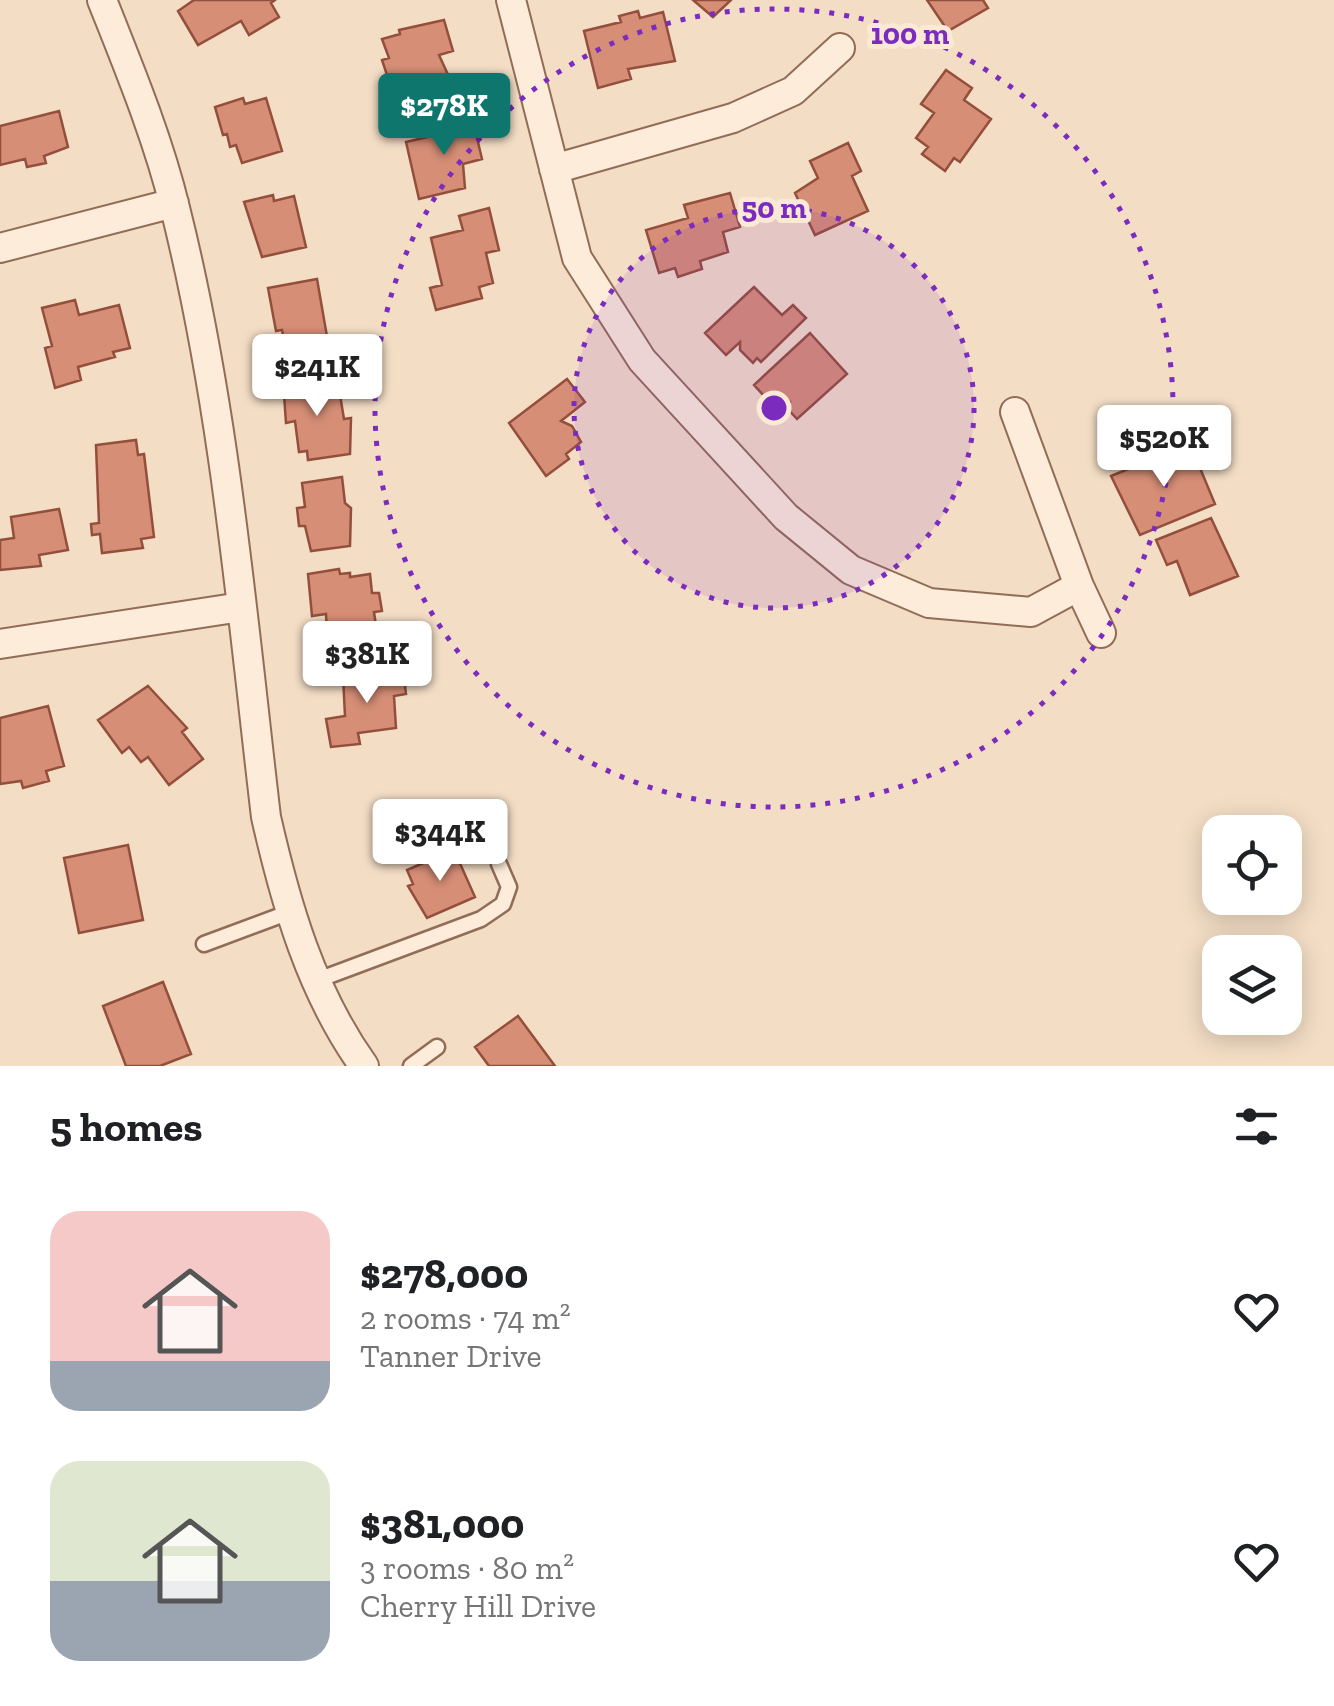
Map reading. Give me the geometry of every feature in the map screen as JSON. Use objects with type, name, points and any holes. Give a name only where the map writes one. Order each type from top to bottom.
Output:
[{"type":"street","points":[[102,0],[174,203],[211,381],[266,817],[290,912],[315,981],[364,1066]]},
{"type":"street","points":[[511,0],[577,258],[622,335],[772,502],[822,550],[881,585],[929,603],[1031,612],[1079,586]]},
{"type":"street","points":[[554,169],[733,118],[794,91],[840,48]]},
{"type":"street","points":[[0,248],[174,203]]},
{"type":"street","points":[[1016,412],[1079,586],[1101,633]]},
{"type":"street","points":[[0,644],[242,606]]},
{"type":"lane","points":[[315,981],[482,919],[502,904],[509,887],[499,864]]},
{"type":"lane","points":[[204,944],[290,912]]},
{"type":"lane","points":[[411,1066],[437,1047]]},
{"type":"building","points":[[194,0],[275,0],[271,3],[279,17],[249,35],[241,21],[198,45],[178,11]]},
{"type":"building","points":[[693,0],[731,0],[713,17]]},
{"type":"building","points":[[927,0],[983,0],[988,8],[948,31]]},
{"type":"building","points":[[638,11],[640,18],[663,12],[675,61],[628,69],[631,79],[598,88],[584,31],[621,22],[619,16]]},
{"type":"building","points":[[444,20],[453,51],[439,55],[450,79],[444,81],[448,93],[404,108],[394,76],[388,78],[382,60],[389,58],[382,39],[400,34],[399,30]]},
{"type":"building","points":[[946,70],[972,88],[964,100],[991,119],[960,162],[954,158],[945,171],[922,154],[928,147],[916,138],[934,113],[921,104]]},
{"type":"building","points":[[243,98],[245,104],[266,98],[282,151],[242,163],[236,145],[230,147],[215,107]]},
{"type":"building","points":[[59,111],[68,147],[44,156],[46,163],[27,167],[25,159],[0,165],[0,126]]},
{"type":"building","points":[[472,117],[482,159],[463,164],[465,188],[419,199],[406,142],[445,133],[443,124]]},
{"type":"building","points":[[848,143],[861,171],[852,176],[868,211],[815,235],[795,193],[818,178],[810,161]]},
{"type":"building","points":[[730,193],[740,227],[723,232],[728,252],[700,261],[702,269],[678,277],[675,268],[659,273],[646,230],[688,218],[684,205]]},
{"type":"building","points":[[273,195],[274,201],[294,196],[306,247],[262,257],[244,202]]},
{"type":"building","points":[[489,208],[499,250],[486,253],[493,283],[479,287],[482,298],[436,310],[430,288],[442,285],[431,238],[463,230],[459,216]]},
{"type":"building","points":[[317,279],[329,348],[287,356],[282,330],[276,331],[268,288]]},
{"type":"building","points":[[754,287],[782,315],[793,305],[806,318],[761,362],[757,358],[753,363],[740,350],[740,342],[726,355],[705,333]]},
{"type":"building","points":[[75,300],[79,315],[119,305],[130,348],[113,352],[115,357],[78,367],[81,380],[55,388],[45,348],[52,346],[42,308]]},
{"type":"building","points":[[810,333],[847,374],[797,419],[785,406],[790,402],[786,398],[775,408],[754,385]]},
{"type":"building","points":[[313,376],[315,393],[339,389],[344,419],[351,418],[350,454],[308,460],[307,451],[299,452],[295,421],[286,423],[283,380]]},
{"type":"building","points":[[567,379],[585,402],[561,421],[572,426],[581,442],[566,454],[569,459],[546,476],[509,423]]},
{"type":"building","points":[[136,440],[138,455],[144,454],[154,537],[141,539],[143,548],[102,553],[100,534],[92,535],[91,524],[99,523],[96,445]]},
{"type":"building","points":[[1190,444],[1215,504],[1140,535],[1111,476]]},
{"type":"building","points":[[342,477],[345,503],[351,508],[350,546],[311,551],[305,526],[299,526],[297,508],[305,507],[302,483]]},
{"type":"building","points":[[59,509],[68,550],[39,555],[41,566],[0,570],[0,540],[14,538],[11,517]]},
{"type":"building","points":[[1211,518],[1238,576],[1190,595],[1177,561],[1167,565],[1156,540]]},
{"type":"building","points":[[339,569],[340,574],[350,573],[350,577],[370,574],[372,593],[379,593],[382,611],[374,612],[379,646],[335,652],[333,637],[327,638],[326,614],[312,616],[308,574]]},
{"type":"building","points":[[403,669],[406,694],[394,696],[396,728],[358,733],[360,744],[331,747],[326,719],[345,716],[343,676]]},
{"type":"building","points":[[148,686],[187,728],[182,732],[203,759],[169,785],[148,757],[141,762],[129,747],[122,753],[98,720]]},
{"type":"building","points":[[48,706],[64,766],[46,771],[49,781],[23,788],[21,781],[0,784],[0,718]]},
{"type":"building","points":[[128,845],[143,920],[79,933],[64,858]]},
{"type":"building","points":[[454,850],[475,897],[427,918],[408,886],[413,884],[407,870]]},
{"type":"building","points":[[163,982],[191,1054],[160,1066],[126,1066],[103,1006]]},
{"type":"building","points":[[518,1016],[555,1066],[489,1066],[475,1047]]}]
